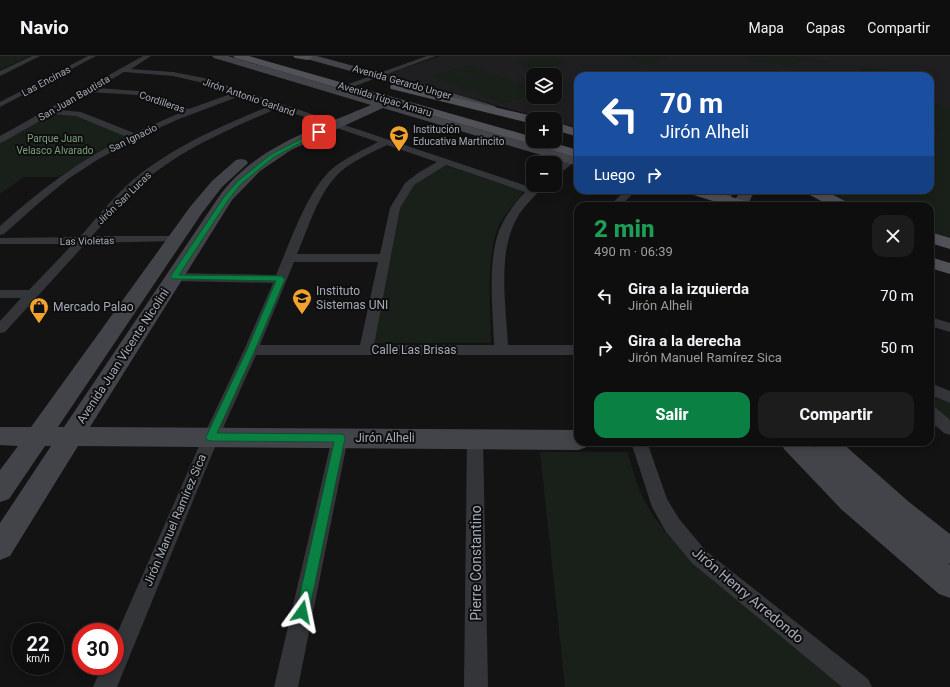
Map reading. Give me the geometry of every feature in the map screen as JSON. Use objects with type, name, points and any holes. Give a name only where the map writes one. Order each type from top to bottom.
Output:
[{"type":"main road","name":"Avenida Túpac Amaru","points":[[238,56],[338,89],[574,158]]},
{"type":"main road","name":"Avenida Túpac Amaru","points":[[286,56],[372,77]]},
{"type":"main road","points":[[497,110],[526,118]]},
{"type":"main road","points":[[562,128],[574,131]]},
{"type":"main road","points":[[708,194],[734,202]]},
{"type":"main road","points":[[819,194],[835,202]]},
{"type":"main road","points":[[934,238],[950,244]]},
{"type":"main road","points":[[934,263],[950,269]]},
{"type":"street","points":[[0,74],[37,56]]},
{"type":"street","name":"Las Encinas","points":[[0,105],[93,56]]},
{"type":"street","name":"San Juan Bautista","points":[[0,140],[148,56]]},
{"type":"street","points":[[217,56],[338,89],[374,103],[574,158]]},
{"type":"street","name":"Avenida Gerardo Unger","points":[[304,56],[372,77],[497,110]]},
{"type":"street","points":[[338,89],[433,56]]},
{"type":"street","name":"Jirón Antonio Garland","points":[[122,70],[182,76],[240,93],[445,162],[526,185]]},
{"type":"street","name":"Cordilleras","points":[[87,90],[138,93],[189,112]]},
{"type":"street","name":"San Ignacio","points":[[0,232],[41,195],[74,170],[133,136],[189,112],[240,93]]},
{"type":"street","name":"Avenida Juan Vicente Nicolini","points":[[0,491],[175,239],[217,184],[236,167],[280,139],[320,121],[374,103]]},
{"type":"street","name":"Avenida Juan Vicente Nicolini","points":[[0,547],[226,198],[255,168],[286,147],[333,125],[374,103]]},
{"type":"street","name":"Jirón San Lucas","points":[[0,329],[82,241],[111,207],[139,181],[172,157],[236,122],[277,106]]},
{"type":"street","points":[[50,111],[82,115],[133,136]]},
{"type":"street","name":"Jirón Manuel Ramírez Sica","points":[[124,641],[211,437],[251,350],[316,196],[336,172],[355,158],[386,142]]},
{"type":"street","points":[[562,168],[574,160]]},
{"type":"street","points":[[366,350],[395,208],[402,194],[410,183],[421,175],[445,162]]},
{"type":"street","points":[[501,350],[500,283],[501,254],[505,233],[515,211],[532,192]]},
{"type":"street","points":[[618,202],[628,194]]},
{"type":"street","name":"Las Violetas","points":[[0,241],[175,239]]},
{"type":"street","points":[[290,258],[386,258]]},
{"type":"street","points":[[174,277],[281,279]]},
{"type":"street","points":[[0,294],[32,294]]},
{"type":"street","points":[[934,322],[950,328]]},
{"type":"street","name":"Calle Las Brisas","points":[[251,350],[574,350]]},
{"type":"street","points":[[934,391],[950,397]]},
{"type":"street","points":[[934,415],[950,429]]},
{"type":"street","name":"Jirón Alheli","points":[[0,436],[574,440]]},
{"type":"street","points":[[286,687],[340,438]]},
{"type":"street","name":"Pierre Constantino","points":[[475,439],[476,687]]},
{"type":"street","name":"Jirón Henry Arredondo","points":[[640,446],[659,501],[673,526],[699,557],[860,687]]},
{"type":"street","points":[[796,446],[851,501],[950,584]]},
{"type":"street","points":[[828,446],[899,510],[950,551]]},
{"type":"street","name":"Jirón Manuel Ramírez Sica","points":[[105,687],[110,675]]},
{"type":"shaded area","points":[[440,56],[950,56],[950,239],[934,213],[934,202],[930,202],[930,194],[934,194],[934,72],[574,72],[574,127],[562,123],[562,112],[526,112],[526,113],[385,75]]},
{"type":"green space","points":[[0,56],[30,56],[0,70]]},
{"type":"green space","points":[[537,56],[551,56],[569,62],[548,68],[529,68],[515,63]]},
{"type":"green space","points":[[634,56],[663,56],[668,58],[646,65],[625,59]]},
{"type":"green space","points":[[746,56],[791,56],[830,62],[825,63],[807,59],[787,66],[765,61],[761,63],[745,59]]},
{"type":"green space","points":[[470,65],[490,73],[473,78],[453,70]]},
{"type":"green space","points":[[865,67],[868,67],[899,72],[858,72]]},
{"type":"green space","points":[[450,71],[470,79],[451,84],[432,76]]},
{"type":"green space","points":[[493,74],[526,86],[526,97],[503,104],[455,85]]},
{"type":"green space","points":[[934,104],[950,108],[950,136],[934,132]]},
{"type":"green space","name":"Parque Juan Velasco Alvarado","points":[[52,113],[77,115],[127,135],[58,177],[24,177],[0,194],[0,142]]},
{"type":"green space","points":[[934,134],[950,138],[950,239],[934,234],[934,202],[842,202],[825,194],[934,194]]},
{"type":"green space","points":[[444,165],[522,191],[523,193],[500,223],[495,235],[492,249],[490,282],[491,343],[372,343],[399,207],[412,185]]},
{"type":"green space","points":[[934,397],[950,403],[950,424],[934,411]]},
{"type":"green space","points":[[540,452],[627,452],[637,483],[646,503],[657,521],[678,546],[693,561],[846,687],[565,687]]},
{"type":"place","name":"Institución Educativa Martincito","points":[[399,152]]},
{"type":"place","name":"Instituto Sistemas UNI","points":[[302,315]]},
{"type":"place","name":"Mercado Palao","points":[[39,324]]},
{"type":"route","points":[[302,612],[340,438],[211,437],[251,350],[281,279],[174,277],[226,198],[239,183],[255,168],[286,147],[319,132]]}]
